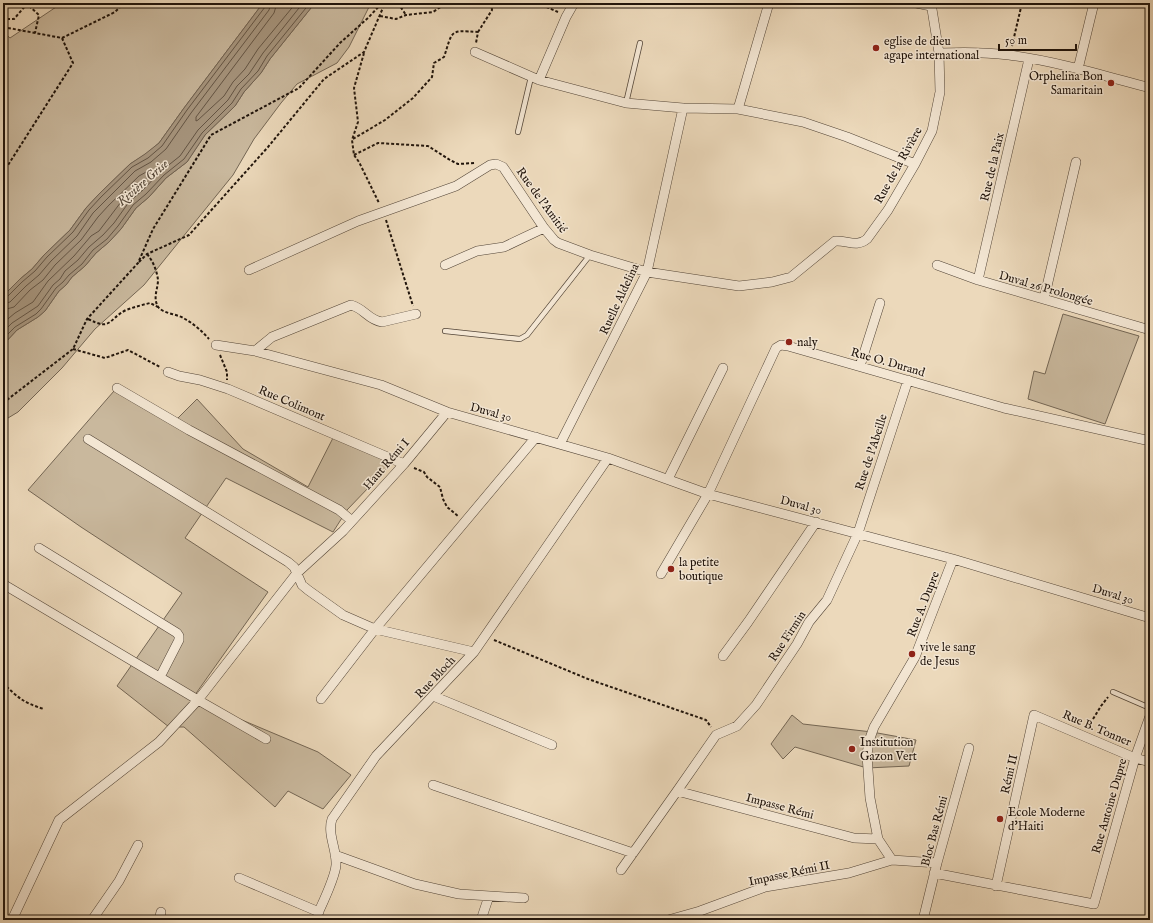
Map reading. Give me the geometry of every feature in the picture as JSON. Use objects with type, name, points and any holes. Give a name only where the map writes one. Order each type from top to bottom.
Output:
[{"type":"street","points":[[535,78],[574,3]]},
{"type":"street","points":[[738,109],[769,3]]},
{"type":"street","points":[[916,3],[931,5]]},
{"type":"street","points":[[1078,69],[1094,3]]},
{"type":"street","name":"Rue de la Rivière","points":[[866,239],[888,210],[915,164],[932,131],[940,92],[939,53],[931,5]]},
{"type":"street","points":[[475,52],[535,78],[626,103],[684,108],[738,109],[804,122],[846,136],[915,164]]},
{"type":"street","points":[[939,53],[970,52],[1030,58],[1150,88]]},
{"type":"street","name":"Rue de la Paix","points":[[978,280],[1030,58]]},
{"type":"street","name":"Ruelle Aldelina","points":[[560,444],[647,272],[684,108]]},
{"type":"street","points":[[1044,299],[1076,162]]},
{"type":"street","name":"Rue de l'Amitié","points":[[490,165],[496,164],[503,167],[544,228],[558,243],[590,255],[647,272],[739,286],[772,282],[790,276],[835,241],[841,240],[858,244],[862,243],[866,239]]},
{"type":"street","points":[[249,270],[335,230],[456,186],[490,165]]},
{"type":"street","points":[[445,265],[477,251],[504,247],[544,228]]},
{"type":"street","name":"Duval 26 Prolongée","points":[[937,265],[978,280],[1150,330]]},
{"type":"street","points":[[860,366],[880,303]]},
{"type":"street","points":[[255,351],[272,337],[351,305],[362,309],[371,319],[382,322],[416,314]]},
{"type":"street","name":"Duval 30","points":[[216,345],[255,351],[381,385],[447,412],[608,458],[708,494],[953,558],[1150,618]]},
{"type":"street","name":"Rue O. Durand","points":[[708,494],[776,348],[781,345],[860,366],[1004,408],[1150,441]]},
{"type":"street","points":[[668,479],[723,368]]},
{"type":"street","name":"Rue Colimont","points":[[168,372],[228,389],[404,464]]},
{"type":"street","name":"Rue de l'Abeille","points":[[858,533],[908,380]]},
{"type":"street","points":[[117,388],[189,430],[333,507],[352,521]]},
{"type":"street","name":"Haut Rémi I","points":[[12,920],[60,820],[159,742],[198,700],[297,573],[343,531],[404,464],[447,412]]},
{"type":"street","points":[[321,699],[375,629],[536,437]]},
{"type":"street","points":[[88,439],[288,562],[294,567],[302,585],[343,615],[375,629],[474,652]]},
{"type":"street","name":"Rue Bloch","points":[[317,916],[335,871],[335,855],[330,828],[332,819],[376,756],[474,652],[608,458]]},
{"type":"street","points":[[661,574],[708,494]]},
{"type":"street","points":[[723,656],[816,522]]},
{"type":"street","name":"Rue Firmin","points":[[716,735],[737,726],[756,705],[797,644],[809,622],[826,600],[858,533]]},
{"type":"street","points":[[39,548],[177,633],[179,640],[160,677]]},
{"type":"street","name":"Rue A. Dupre","points":[[892,860],[878,839],[870,798],[868,755],[869,741],[874,727],[915,657],[953,558]]},
{"type":"street","points":[[3,584],[266,739]]},
{"type":"street","points":[[433,696],[552,745]]},
{"type":"street","name":"Rue B. Tonner","points":[[1034,714],[1135,758],[1150,762]]},
{"type":"street","name":"Rémi II","points":[[996,886],[1034,714]]},
{"type":"street","name":"Rue Antoine Dupre","points":[[996,886],[1094,904],[1135,758],[1150,716]]},
{"type":"street","points":[[621,870],[716,735]]},
{"type":"street","name":"Bloc Bas Rémi","points":[[923,920],[934,873],[969,748]]},
{"type":"street","points":[[433,785],[633,853]]},
{"type":"street","name":"Impasse Rémi","points":[[678,791],[854,838],[878,839]]},
{"type":"street","points":[[92,920],[119,881],[138,845]]},
{"type":"street","points":[[335,855],[415,884],[459,894],[524,898]]},
{"type":"street","points":[[892,860],[937,862]]},
{"type":"street","name":"Impasse Rémi II","points":[[668,920],[700,911],[764,888],[849,873],[892,860]]},
{"type":"street","points":[[934,873],[996,886]]},
{"type":"street","points":[[239,878],[317,916]]},
{"type":"street","points":[[481,920],[489,896]]},
{"type":"lane","points":[[626,103],[640,43]]},
{"type":"lane","points":[[518,132],[535,78]]},
{"type":"lane","points":[[445,331],[520,339],[523,338],[527,335],[590,255]]},
{"type":"lane","points":[[1113,692],[1150,708]]},
{"type":"path","points":[[3,27],[62,38],[115,12],[124,3]]},
{"type":"path","points":[[138,263],[153,229],[211,135],[299,88],[340,43],[368,18],[382,3]]},
{"type":"path","points":[[385,3],[364,52],[354,88],[358,122],[352,140],[354,155],[359,162],[383,212],[416,314]]},
{"type":"path","points":[[398,3],[406,16]]},
{"type":"path","points":[[380,16],[396,19],[433,12],[444,4],[448,3]]},
{"type":"path","points":[[475,52],[478,32],[492,10],[491,3]]},
{"type":"path","points":[[537,3],[566,16]]},
{"type":"path","points":[[1010,55],[1022,3]]},
{"type":"path","points":[[3,22],[7,19],[14,19],[28,4],[39,15],[35,33]]},
{"type":"path","points":[[352,140],[385,120],[413,98],[432,77],[434,63],[444,57],[451,36],[458,31],[478,32]]},
{"type":"path","points":[[3,173],[73,63],[62,38]]},
{"type":"path","points":[[3,403],[72,350],[88,319],[138,263],[147,254],[188,235],[268,147],[324,79],[364,52]]},
{"type":"path","points":[[354,155],[378,143],[428,146],[458,164],[482,162],[490,165]]},
{"type":"path","points":[[147,254],[152,261],[158,280],[155,295],[158,307]]},
{"type":"path","points":[[88,319],[99,324],[109,323],[125,311],[150,302],[162,310],[184,318],[200,329],[216,345],[227,372],[228,389]]},
{"type":"path","points":[[72,350],[104,358],[128,350],[168,372]]},
{"type":"path","points":[[404,464],[424,472],[427,477],[440,487],[447,507],[457,514],[464,523]]},
{"type":"path","points":[[485,636],[588,679],[706,720],[716,735]]},
{"type":"path","points":[[3,683],[26,704],[44,710]]},
{"type":"path","points":[[1093,719],[1101,706],[1113,692]]},
{"type":"shaded area","points":[[62,3],[263,3],[159,143],[146,154],[130,164],[99,194],[86,208],[70,230],[3,296],[3,32],[10,38]]},
{"type":"shaded area","points":[[315,3],[371,3],[349,47],[337,63],[297,84],[254,139],[233,175],[144,285],[95,329],[62,368],[18,412],[3,421],[3,345],[17,330],[45,311],[59,291],[96,253],[109,242],[121,229],[136,208],[149,197],[166,178],[187,162],[205,135],[235,106],[244,92],[261,73],[270,59]]},
{"type":"shaded area","points":[[1063,314],[1139,336],[1105,424],[1028,399],[1034,371],[1045,374]]},
{"type":"shaded area","points":[[114,391],[173,423],[197,399],[243,449],[308,487],[335,434],[393,462],[347,510],[333,532],[226,478],[185,538],[268,592],[192,699],[318,752],[351,775],[323,809],[288,791],[275,807],[184,727],[169,727],[117,686],[182,593],[81,527],[28,490]]},
{"type":"shaded area","points":[[792,715],[803,724],[872,732],[916,740],[909,766],[867,768],[795,747],[783,759],[771,744]]},
{"type":"water","name":"Rivière Grise","points":[[263,3],[315,3],[270,59],[261,73],[244,92],[235,106],[205,135],[187,162],[166,178],[149,197],[136,208],[121,229],[109,242],[96,253],[59,291],[45,311],[17,330],[3,345],[3,296],[70,230],[86,208],[99,194],[130,164],[159,143]]},
{"type":"place","name":"eglise de dieu agape international","points":[[876,48]]},
{"type":"place","name":"Orphelina Bon Samaritain","points":[[1111,83]]},
{"type":"place","name":"naly","points":[[789,342]]},
{"type":"place","name":"la petite boutique","points":[[671,569]]},
{"type":"place","name":"vive le sang de Jesus","points":[[912,654]]},
{"type":"place","name":"Institution Gazon Vert","points":[[852,749]]},
{"type":"place","name":"Ecole Moderne d'Haiti","points":[[1000,819]]}]
